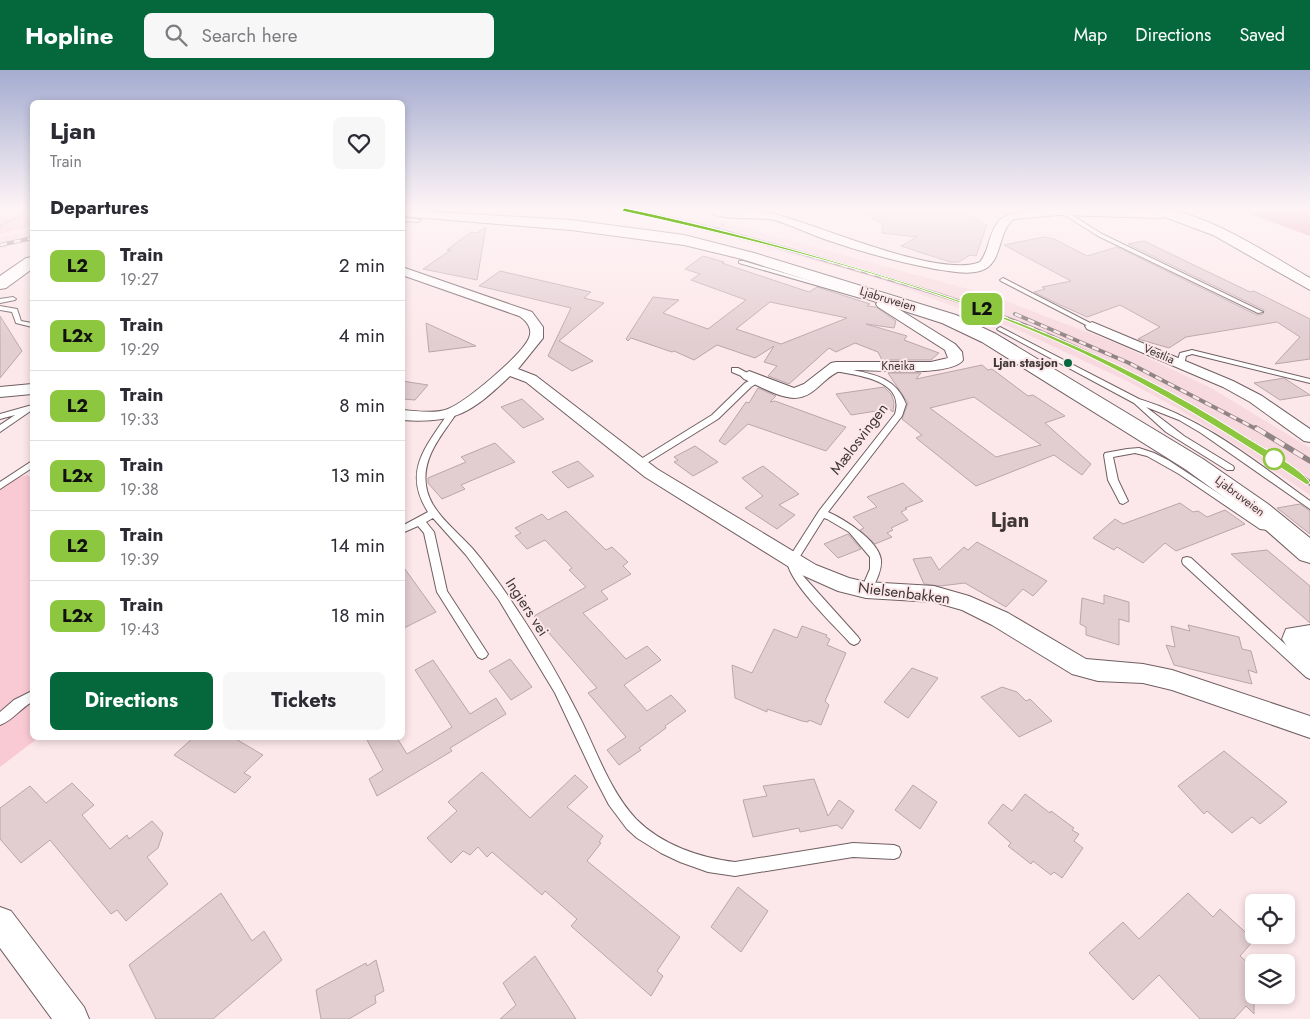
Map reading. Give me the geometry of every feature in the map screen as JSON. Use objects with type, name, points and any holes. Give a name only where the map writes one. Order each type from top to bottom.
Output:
[{"type":"main road","name":"Ljabruveien","points":[[740,254],[817,280],[888,299],[949,319],[980,333],[1209,474],[1281,528],[1310,553]]},
{"type":"main road","points":[[1256,254],[1310,285]]},
{"type":"main road","points":[[0,284],[30,263]]},
{"type":"street","points":[[892,254],[945,267],[975,268],[985,264],[992,254]]},
{"type":"street","name":"Ingiers vei","points":[[405,272],[507,306],[529,316],[537,329],[532,345],[483,392],[452,414]]},
{"type":"street","name":"Kneika","points":[[832,368],[844,364],[939,366],[953,363],[956,360],[955,352],[950,346],[885,306],[884,303],[888,299]]},
{"type":"street","name":"Vestlia","points":[[1092,326],[1181,363],[1249,395],[1310,437]]},
{"type":"street","points":[[754,378],[787,392],[796,393],[810,387],[832,368]]},
{"type":"street","name":"Nielsenbakken","points":[[506,370],[531,379],[639,464],[792,561],[832,580],[866,590],[945,596],[984,611],[1080,667],[1096,671],[1151,675],[1194,687],[1310,727]]},
{"type":"street","points":[[0,392],[30,389]]},
{"type":"street","points":[[405,414],[452,414]]},
{"type":"street","points":[[1310,634],[1294,634],[1293,639],[1310,661]]},
{"type":"street","points":[[0,922],[72,1019]]},
{"type":"lane","points":[[1140,254],[1260,312]]},
{"type":"lane","points":[[741,262],[799,279],[817,280],[866,298]]},
{"type":"lane","name":"Vestlia","points":[[1003,280],[1092,326]]},
{"type":"lane","points":[[0,302],[13,299]]},
{"type":"lane","points":[[0,308],[14,310],[18,322],[30,325]]},
{"type":"lane","points":[[1000,329],[1136,401],[1160,407],[1250,462],[1310,506]]},
{"type":"lane","points":[[1181,363],[1183,355],[1192,352],[1310,381]]},
{"type":"lane","name":"Mælosvingen","points":[[792,561],[822,513],[899,414],[902,404],[895,391],[874,377],[832,368]]},
{"type":"lane","points":[[639,464],[708,421],[754,378],[735,370]]},
{"type":"lane","points":[[1136,401],[1151,417],[1230,468]]},
{"type":"lane","points":[[0,417],[30,408]]},
{"type":"lane","points":[[0,429],[30,408]]},
{"type":"lane","name":"Ingiers vei","points":[[452,414],[427,450],[421,465],[421,486],[434,513],[465,547],[510,609],[568,705],[617,807],[634,826],[678,854],[705,865],[719,868],[734,869],[854,850],[894,852]]},
{"type":"lane","points":[[1123,500],[1113,480],[1108,455],[1120,452],[1140,452],[1176,470],[1263,527],[1281,528]]},
{"type":"lane","points":[[1209,474],[1250,462]]},
{"type":"lane","points":[[0,486],[30,465]]},
{"type":"lane","points":[[405,528],[434,513]]},
{"type":"lane","points":[[822,513],[840,520],[849,526],[875,556],[877,562],[866,590]]},
{"type":"lane","points":[[420,520],[429,532],[442,592],[482,654]]},
{"type":"lane","points":[[792,561],[793,569],[800,580],[854,640]]},
{"type":"lane","points":[[1187,561],[1310,674]]},
{"type":"lane","points":[[0,720],[18,704],[30,697]]},
{"type":"shaded area","points":[[791,254],[841,254],[990,295],[1121,345],[1213,389],[1310,448],[1310,495],[1175,407],[1127,381],[1018,330],[874,277]]},
{"type":"shaded area","points":[[27,475],[30,477],[30,740],[35,740],[0,767],[0,483]]},
{"type":"building","points":[[445,254],[481,254],[477,280],[423,269]]},
{"type":"building","points":[[926,254],[977,254],[976,256],[970,255],[959,262],[950,262]]},
{"type":"building","points":[[1021,254],[1084,254],[1087,256],[1132,254],[1257,315],[1263,314],[1264,310],[1149,254],[1172,254],[1250,292],[1254,291],[1310,319],[1310,359],[1275,364],[1300,337],[1277,322],[1186,337],[1169,348],[1138,339],[1160,327],[1120,305],[1087,317],[1034,292],[1045,289],[1042,287],[1071,281]]},
{"type":"building","points":[[703,256],[809,292],[817,287],[870,304],[867,306],[876,307],[896,321],[894,328],[866,324],[907,336],[904,340],[939,353],[931,360],[882,360],[878,352],[855,343],[836,352],[829,348],[789,384],[768,376],[777,366],[764,362],[774,346],[755,358],[717,345],[694,360],[674,351],[672,352],[631,338],[628,341],[626,339],[653,297],[679,300],[663,313],[708,329],[746,300],[691,280],[700,274],[685,269]],"holes":[[[770,302],[847,318],[781,344],[736,329]]]},
{"type":"building","points":[[500,271],[591,292],[584,298],[604,303],[559,341],[593,361],[572,371],[548,356],[571,308],[479,286]]},
{"type":"building","points":[[0,316],[22,351],[0,378]]},
{"type":"building","points":[[426,323],[476,346],[429,352]]},
{"type":"building","points":[[982,365],[988,370],[992,369],[1028,396],[1033,395],[1065,416],[1045,423],[1091,464],[1082,475],[1054,455],[976,486],[916,438],[922,435],[902,419],[908,403],[888,373],[921,373],[916,379]],"holes":[[[974,397],[1041,445],[996,457],[930,408]]]},
{"type":"building","points":[[1284,378],[1310,395],[1280,400],[1254,383]]},
{"type":"building","points":[[405,381],[428,385],[415,400],[405,399]]},
{"type":"building","points":[[884,387],[891,394],[894,402],[893,412],[889,409],[851,415],[836,394]]},
{"type":"building","points":[[758,388],[776,396],[770,402],[775,401],[846,427],[826,451],[748,424],[725,445],[719,441],[746,402],[749,403]]},
{"type":"building","points":[[522,399],[544,419],[523,428],[501,407]]},
{"type":"building","points":[[495,443],[515,462],[461,485],[465,489],[442,499],[428,483],[428,478],[466,462],[461,457]]},
{"type":"building","points":[[695,446],[718,462],[693,476],[674,462],[678,460],[674,457]]},
{"type":"building","points":[[578,461],[594,476],[568,488],[552,472]]},
{"type":"building","points":[[763,466],[799,494],[779,505],[795,515],[777,529],[745,508],[763,496],[742,478]]},
{"type":"building","points":[[903,483],[923,501],[905,508],[907,509],[901,512],[908,520],[891,528],[893,530],[887,533],[892,537],[875,544],[860,530],[864,528],[853,517],[877,507],[867,497]]},
{"type":"building","points":[[1180,503],[1193,512],[1198,511],[1207,517],[1225,510],[1245,524],[1176,551],[1165,543],[1143,563],[1117,547],[1114,550],[1093,538],[1115,519],[1123,524]]},
{"type":"building","points":[[1300,504],[1310,511],[1310,534],[1277,508]]},
{"type":"building","points":[[566,511],[606,550],[612,547],[628,562],[623,566],[631,574],[601,591],[608,599],[583,613],[626,659],[647,646],[661,660],[624,685],[647,711],[671,695],[686,711],[639,748],[641,750],[619,765],[607,750],[626,737],[588,693],[597,688],[534,616],[586,587],[569,570],[572,568],[545,540],[527,549],[515,536],[521,533],[515,528],[542,514],[548,520]]},
{"type":"building","points":[[848,534],[861,549],[838,558],[824,544]]},
{"type":"building","points":[[977,542],[1047,581],[1033,596],[1023,589],[1006,607],[965,583],[940,586],[924,584],[913,559],[931,557],[939,570],[964,547],[968,550]]},
{"type":"building","points":[[1267,550],[1310,586],[1310,623],[1231,554]]},
{"type":"building","points":[[405,569],[436,612],[405,628]]},
{"type":"building","points":[[1104,595],[1129,602],[1129,622],[1119,619],[1119,645],[1086,635],[1086,627],[1080,624],[1082,598],[1104,604]]},
{"type":"building","points":[[1188,625],[1239,637],[1242,649],[1251,651],[1257,673],[1248,670],[1252,684],[1174,665],[1166,645],[1175,647],[1171,626],[1190,631]]},
{"type":"building","points":[[802,626],[827,635],[826,637],[830,639],[827,645],[846,653],[825,701],[829,705],[821,725],[809,720],[808,722],[802,721],[767,709],[767,712],[735,698],[732,665],[752,673],[774,629],[797,638]]},
{"type":"building","points":[[510,659],[532,687],[511,700],[489,671]]},
{"type":"building","points":[[433,660],[470,714],[496,698],[506,714],[450,748],[452,751],[377,796],[369,779],[383,770],[367,740],[398,740],[407,754],[452,727],[415,670]]},
{"type":"building","points":[[912,668],[938,678],[908,718],[884,702]]},
{"type":"building","points":[[1002,687],[1017,692],[1026,701],[1030,699],[1052,721],[1019,737],[981,697]]},
{"type":"building","points":[[191,740],[237,740],[263,755],[244,773],[251,777],[235,793],[174,755]]},
{"type":"building","points":[[1224,751],[1287,802],[1260,824],[1252,817],[1232,833],[1207,811],[1204,814],[1178,786]]},
{"type":"building","points":[[482,772],[530,818],[575,775],[588,787],[567,807],[603,836],[599,842],[601,843],[587,861],[680,937],[657,971],[663,976],[651,996],[571,926],[577,919],[545,891],[542,895],[492,852],[487,857],[478,847],[470,855],[463,851],[451,863],[427,838],[457,811],[448,802]]},
{"type":"building","points":[[814,779],[828,816],[839,800],[854,811],[842,829],[837,825],[800,832],[799,828],[753,837],[743,800],[767,796],[763,786]]},
{"type":"building","points":[[72,783],[94,805],[82,815],[110,849],[127,835],[129,839],[152,821],[163,833],[158,848],[147,857],[168,884],[126,921],[117,910],[111,914],[50,840],[21,863],[0,839],[0,808],[30,786],[46,803]]},
{"type":"building","points":[[913,785],[937,802],[920,829],[895,810]]},
{"type":"building","points":[[1025,794],[1074,828],[1072,830],[1079,834],[1074,841],[1083,848],[1062,878],[1054,872],[1051,875],[1033,861],[1031,864],[1008,846],[1011,843],[988,823],[1003,804],[1012,811]]},
{"type":"building","points":[[738,887],[768,911],[741,952],[711,927]]},
{"type":"building","points":[[221,893],[252,941],[264,931],[282,960],[213,1019],[156,1019],[129,965]]},
{"type":"building","points":[[1188,893],[1213,917],[1220,909],[1245,932],[1245,944],[1250,944],[1240,956],[1245,960],[1245,1004],[1254,1004],[1254,1014],[1246,1006],[1234,1019],[1200,1019],[1159,975],[1133,1000],[1089,953],[1123,922],[1139,939]]},
{"type":"building","points":[[535,956],[576,1019],[500,1019],[516,1005],[503,983]]},
{"type":"building","points":[[376,960],[384,991],[375,996],[376,1003],[349,1019],[321,1019],[316,990],[366,963],[367,966]]},
{"type":"railway","points":[[805,254],[957,301],[1044,333],[1114,366],[1227,430]]},
{"type":"railway","points":[[1015,314],[1129,363],[1258,430]]},
{"type":"railway","points":[[1225,428],[1310,483]]},
{"type":"railway","points":[[1256,428],[1310,461]]},
{"type":"train","name":"L2","points":[[807,254],[963,302],[1002,316],[1084,352],[1171,396],[1217,422],[1310,483]]},
{"type":"place","name":"Ljan stasjon","points":[[1068,363]]},
{"type":"district","name":"Ljan","points":[[1010,520]]}]
